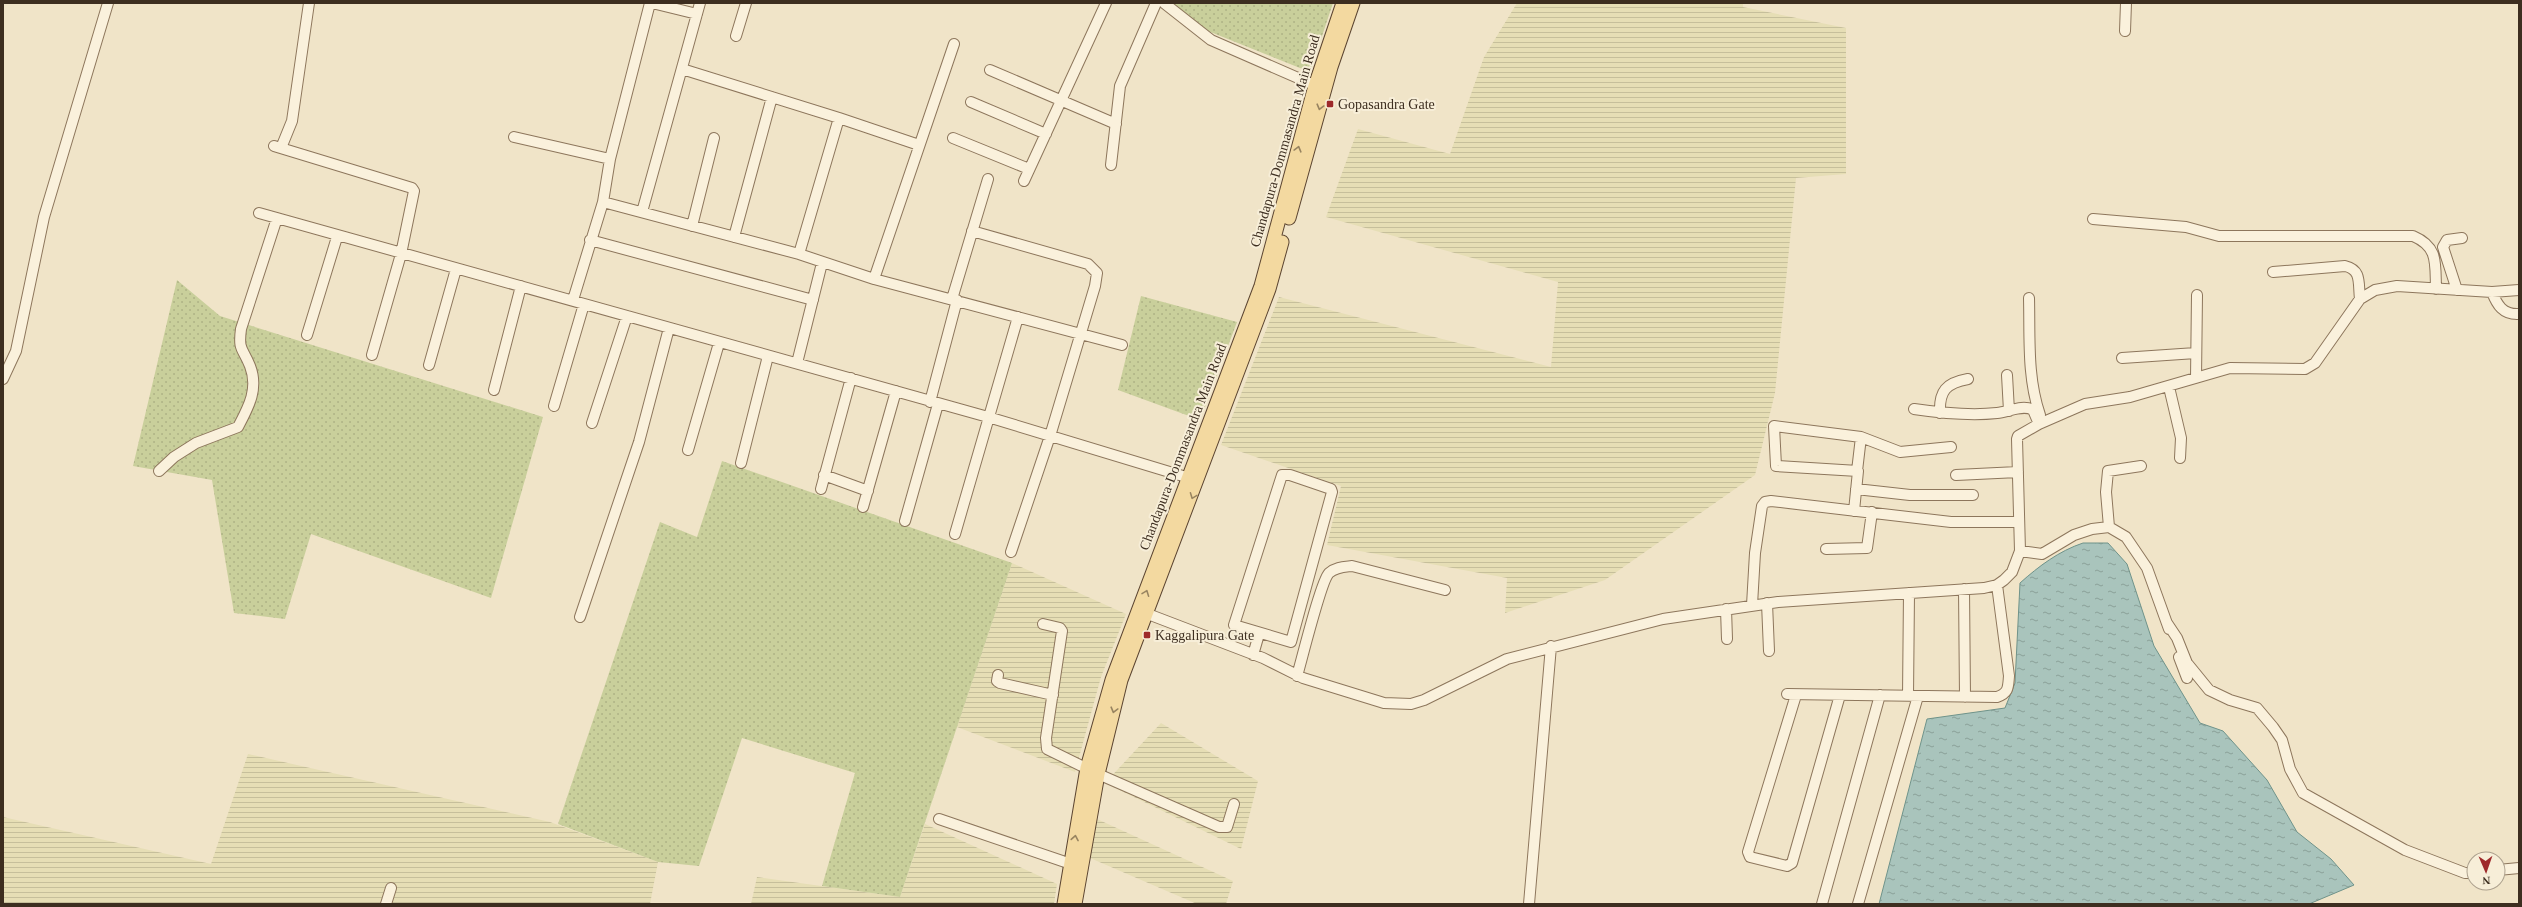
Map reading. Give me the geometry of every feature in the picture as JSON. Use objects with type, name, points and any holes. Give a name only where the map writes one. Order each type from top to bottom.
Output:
[{"type":"main road","name":"Chandapura-Dommasandra Main Road","points":[[1064,904],[1071,864],[1092,771],[1143,612],[1269,289],[1343,3]]},
{"type":"main road","name":"Chandapura-Dommasandra Main Road","points":[[1320,88],[1353,3]]},
{"type":"main road","name":"Chandapura-Dommasandra Main Road","points":[[1075,904],[1092,771]]},
{"type":"street","points":[[3,379],[16,351],[44,217],[108,3]]},
{"type":"street","points":[[309,3],[292,121],[278,147],[412,188],[415,194],[401,254],[372,355]]},
{"type":"street","points":[[573,300],[590,240],[603,202],[610,158],[651,3],[697,14]]},
{"type":"street","points":[[642,212],[700,3]]},
{"type":"street","points":[[736,36],[746,3]]},
{"type":"street","points":[[1024,181],[1106,3]]},
{"type":"street","points":[[1111,165],[1120,86],[1156,3]]},
{"type":"street","points":[[1164,3],[1211,40],[1320,88]]},
{"type":"street","points":[[2125,31],[2126,3]]},
{"type":"street","points":[[874,279],[954,44]]},
{"type":"street","points":[[682,69],[840,118],[919,145]]},
{"type":"street","points":[[990,70],[1116,124]]},
{"type":"street","points":[[734,238],[772,97]]},
{"type":"street","points":[[971,102],[1046,134]]},
{"type":"street","points":[[799,254],[840,118]]},
{"type":"street","points":[[514,137],[610,158]]},
{"type":"street","points":[[692,226],[714,138]]},
{"type":"street","points":[[953,138],[1030,169]]},
{"type":"street","points":[[905,521],[934,403],[954,300],[972,231],[988,179]]},
{"type":"street","points":[[603,202],[734,238],[799,254],[822,263],[874,279],[1122,345]]},
{"type":"street","points":[[259,213],[401,254],[573,300],[768,356],[851,378],[934,403],[988,417],[1194,479]]},
{"type":"street","points":[[159,471],[174,457],[196,443],[238,427],[249,405],[254,386],[250,366],[239,344],[241,329],[277,218]]},
{"type":"street","points":[[2093,219],[2186,227],[2219,236],[2413,236],[2424,241],[2434,255],[2436,289]]},
{"type":"street","points":[[972,231],[1088,264],[1097,273],[1081,334],[1050,436],[1011,552]]},
{"type":"street","points":[[307,335],[337,236]]},
{"type":"street","points":[[2457,290],[2443,247],[2447,240],[2462,238]]},
{"type":"street","points":[[590,240],[813,300]]},
{"type":"street","points":[[797,363],[822,263]]},
{"type":"street","points":[[2273,272],[2345,266],[2353,268],[2357,272],[2360,299]]},
{"type":"street","points":[[429,365],[456,269]]},
{"type":"street","points":[[494,390],[521,286]]},
{"type":"street","points":[[1143,612],[1254,655],[1297,676],[1384,703],[1411,704],[1442,693],[1507,659],[1551,646],[1663,619],[1767,603],[1964,589],[1997,585],[2012,572],[2020,551],[2017,439],[2018,436],[2041,423],[2085,404],[2130,397],[2169,387],[2230,368],[2305,369],[2315,363],[2360,299],[2375,290],[2397,286],[2492,292],[2519,290]]},
{"type":"street","points":[[2492,292],[2497,306],[2506,312],[2519,314]]},
{"type":"street","points":[[2196,378],[2197,295]]},
{"type":"street","points":[[2029,298],[2030,371],[2033,394],[2041,423]]},
{"type":"street","points":[[554,406],[584,304]]},
{"type":"street","points":[[592,423],[626,316]]},
{"type":"street","points":[[955,534],[1018,317]]},
{"type":"street","points":[[580,617],[639,442],[669,328]]},
{"type":"street","points":[[688,450],[719,342]]},
{"type":"street","points":[[2122,358],[2196,354]]},
{"type":"street","points":[[741,463],[768,356]]},
{"type":"street","points":[[2007,375],[2009,411]]},
{"type":"street","points":[[820,489],[851,378]]},
{"type":"street","points":[[1940,413],[1940,398],[1945,389],[1958,381],[1968,379]]},
{"type":"street","points":[[2169,387],[2181,438],[2180,458]]},
{"type":"street","points":[[863,507],[896,391]]},
{"type":"street","points":[[1914,409],[1940,413],[1997,414],[2031,408],[2041,423]]},
{"type":"street","points":[[1858,471],[1776,466],[1774,426],[1861,437],[1900,452],[1950,447]]},
{"type":"street","points":[[1854,511],[1861,437]]},
{"type":"street","points":[[2109,527],[2106,492],[2108,471],[2141,466]]},
{"type":"street","points":[[1956,475],[2018,472]]},
{"type":"street","points":[[824,475],[868,491]]},
{"type":"street","points":[[1290,475],[1331,489],[1332,497],[1291,642],[1259,634],[1234,625],[1234,621],[1280,476],[1290,475]]},
{"type":"street","points":[[1856,489],[1910,495],[1973,495]]},
{"type":"street","points":[[1752,605],[1755,553],[1762,506],[1764,502],[1771,501],[1951,522],[2019,522]]},
{"type":"street","points":[[1826,549],[1867,548],[1872,512]]},
{"type":"street","points":[[2020,551],[2042,554],[2074,535],[2092,529],[2109,527],[2126,537],[2147,568],[2187,678]]},
{"type":"street","points":[[1297,676],[1317,604],[1328,574],[1332,571],[1340,567],[1352,566],[1444,590]]},
{"type":"street","points":[[1840,695],[1792,863],[1787,866],[1750,857],[1748,852],[1791,694],[1997,697],[2005,694],[2008,690],[2009,676],[1997,585]]},
{"type":"street","points":[[1964,589],[1966,697]]},
{"type":"street","points":[[1858,904],[1913,696],[1909,593]]},
{"type":"street","points":[[1767,603],[1769,652]]},
{"type":"street","points":[[1726,609],[1726,639]]},
{"type":"street","points":[[2167,623],[2177,638],[2187,663],[2209,690],[2230,700],[2257,708],[2273,727],[2282,740],[2290,769],[2303,793],[2405,850],[2466,873]]},
{"type":"street","points":[[1043,624],[1060,628],[1062,631],[1046,738],[1048,748],[1092,771],[1224,828],[1226,827],[1234,804]]},
{"type":"street","points":[[1254,655],[1259,634]]},
{"type":"street","points":[[1529,904],[1551,646]]},
{"type":"street","points":[[998,675],[997,681],[1000,683],[1053,695]]},
{"type":"street","points":[[1822,904],[1880,696]]},
{"type":"street","points":[[939,819],[1071,864]]},
{"type":"street","points":[[2506,869],[2519,868]]},
{"type":"street","points":[[386,904],[391,888]]},
{"type":"shaded area","points":[[1517,3],[1743,3],[1743,7],[1846,28],[1846,174],[1796,178],[1775,393],[1755,475],[1605,580],[1505,613],[1507,578],[1327,545],[1341,486],[1221,445],[1279,297],[1551,367],[1558,282],[1326,217],[1358,129],[1450,154],[1484,57]]},
{"type":"shaded area","points":[[1012,563],[1126,614],[1101,677],[1075,772],[957,727]]},
{"type":"shaded area","points":[[1161,723],[1258,781],[1241,849],[1105,783]]},
{"type":"shaded area","points":[[248,754],[550,822],[658,862],[650,904],[3,904],[3,817],[211,864]]},
{"type":"shaded area","points":[[1097,819],[1233,881],[1226,904],[1197,904],[1090,858]]},
{"type":"shaded area","points":[[925,824],[1057,884],[1054,904],[751,904],[757,877],[900,897]]},
{"type":"green space","points":[[1170,3],[1333,3],[1310,72],[1208,31]]},
{"type":"green space","points":[[177,280],[220,316],[543,417],[491,598],[311,534],[285,619],[234,613],[212,480],[133,466]]},
{"type":"green space","points":[[1141,296],[1237,322],[1200,420],[1118,390]]},
{"type":"green space","points":[[722,461],[1012,563],[900,897],[822,886],[855,773],[742,738],[699,866],[658,862],[558,824],[660,522],[697,537]]},
{"type":"water","points":[[2083,543],[2108,543],[2127,564],[2154,646],[2200,723],[2223,731],[2267,780],[2297,832],[2331,859],[2354,885],[2309,904],[1879,904],[1927,719],[2005,708],[2015,683],[2020,583],[2050,560],[2066,550]]},
{"type":"place","name":"Gopasandra Gate","points":[[1330,104]]},
{"type":"place","name":"Kaggalipura Gate","points":[[1147,635]]}]
